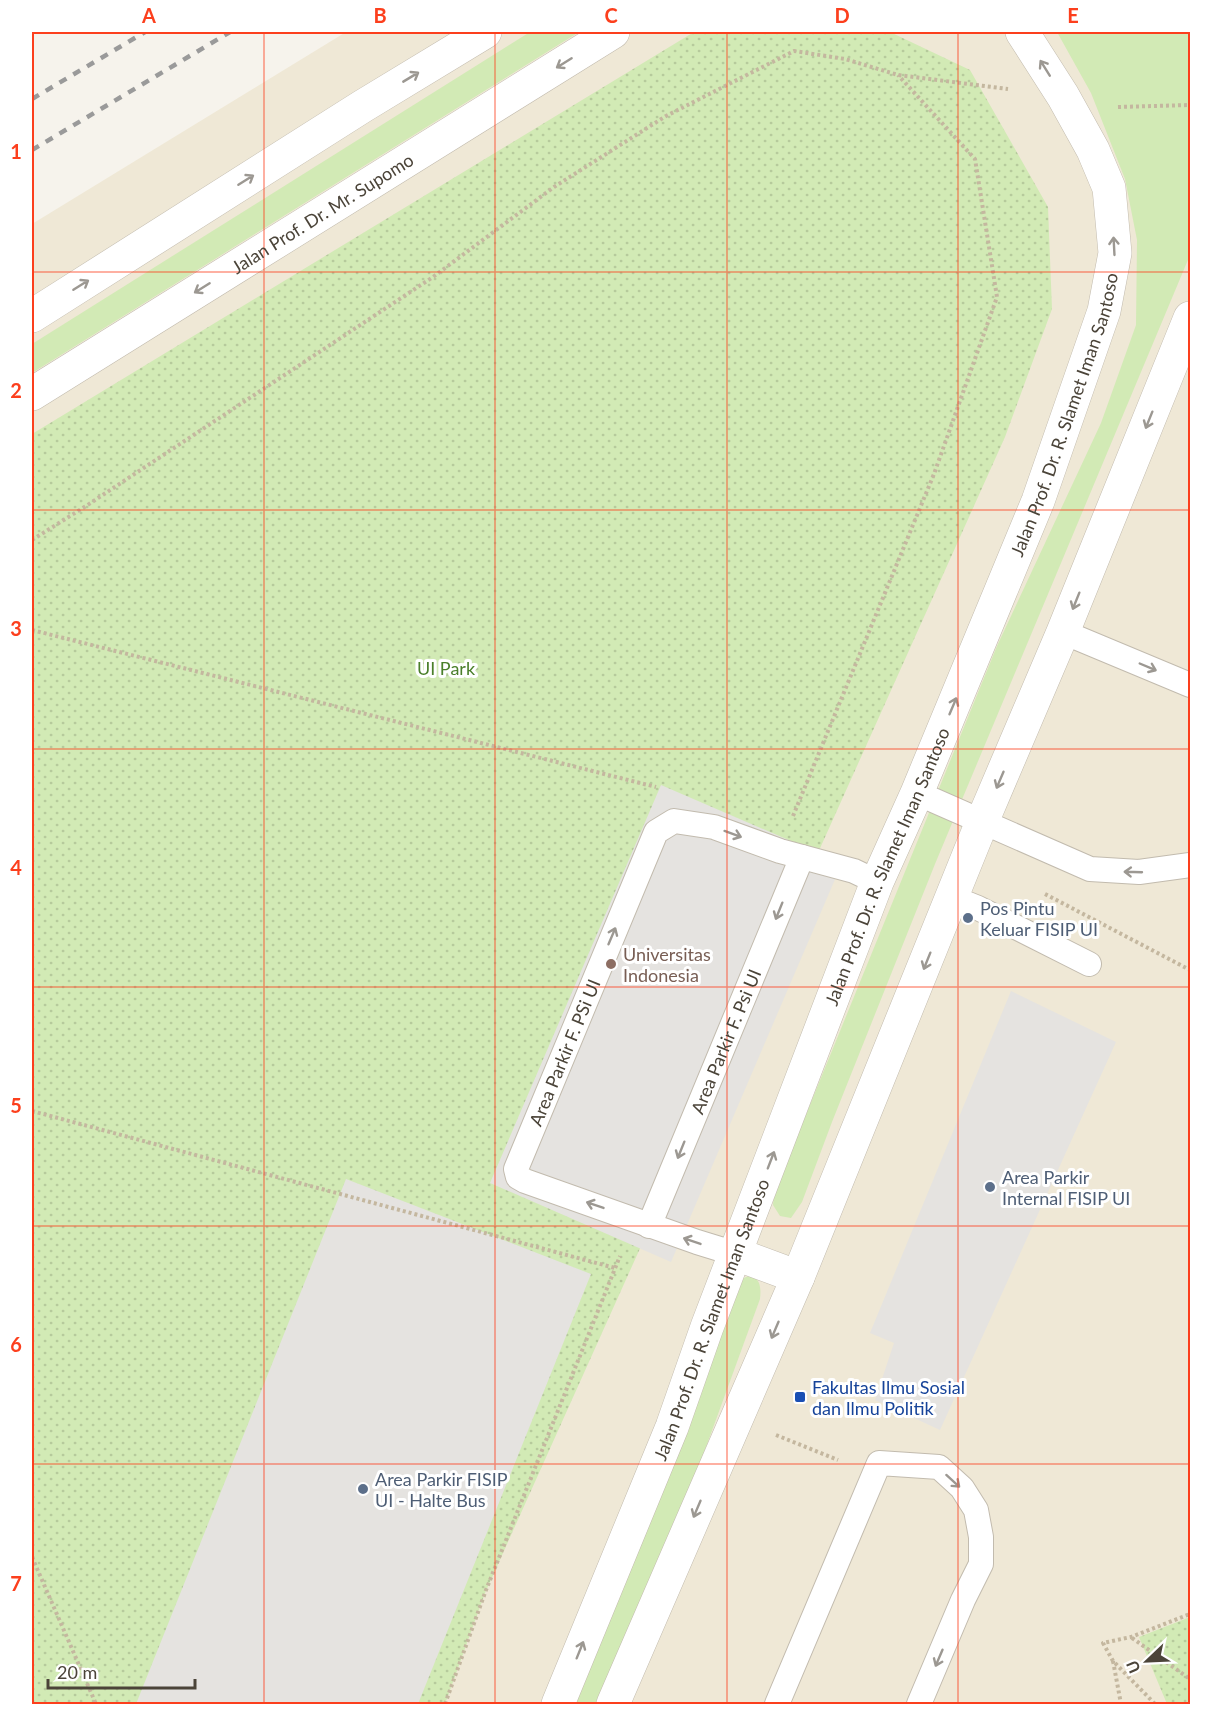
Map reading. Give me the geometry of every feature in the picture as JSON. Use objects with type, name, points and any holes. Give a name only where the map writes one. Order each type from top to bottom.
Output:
[{"type":"street","points":[[32,316],[363,106],[485,32]]},
{"type":"street","name":"Jalan Prof. Dr. Mr. Supomo","points":[[32,394],[613,32]]},
{"type":"street","name":"Jalan Prof. Dr. R. Slamet Iman Santoso","points":[[558,1704],[672,1427],[877,882],[917,793],[1038,501],[1104,311],[1115,253],[1109,188],[1093,150],[1063,96],[1022,32]]},
{"type":"street","points":[[613,1704],[798,1276],[982,822],[1063,632],[1191,318]]},
{"type":"street","points":[[736,1254],[798,1276]]},
{"type":"lane","points":[[1063,632],[1191,685]]},
{"type":"lane","points":[[917,793],[1090,869],[1139,872],[1191,865]]},
{"type":"lane","name":"Area Parkir F. PSi UI","points":[[736,1254],[649,1226],[525,1181],[518,1177],[516,1169],[520,1158],[656,832],[674,821],[714,827],[802,857],[854,871],[877,882]]},
{"type":"lane","name":"Area Parkir F. Psi UI","points":[[649,1226],[802,857]]},
{"type":"lane","points":[[953,898],[978,908],[1089,964]]},
{"type":"lane","points":[[777,1704],[876,1469],[939,1467],[962,1488],[976,1510],[981,1537],[981,1564],[963,1600],[919,1704]]},
{"type":"path","points":[[32,540],[434,277],[554,187],[666,116],[794,51],[845,59],[898,75],[1082,98],[1103,108],[1191,105]]},
{"type":"path","points":[[32,630],[664,789]]},
{"type":"path","points":[[1044,894],[1191,970]]},
{"type":"path","points":[[32,1111],[615,1268]]},
{"type":"path","points":[[736,1418],[876,1469]]},
{"type":"path","points":[[32,1557],[96,1704]]},
{"type":"path","points":[[1155,1704],[1113,1661],[1103,1643],[1131,1637],[1191,1614]]},
{"type":"path","points":[[1131,1637],[1191,1679]]},
{"type":"path","points":[[1113,1661],[1121,1704]]},
{"type":"shaded area","name":"Universitas Indonesia","points":[[346,32],[1190,32],[1190,1704],[32,1704],[32,224]]},
{"type":"shaded area","points":[[661,785],[842,863],[671,1262],[490,1183]]},
{"type":"shaded area","name":"Area Parkir Internal FISIP UI","points":[[1011,991],[1116,1042],[940,1430],[875,1400],[894,1343],[870,1333]]},
{"type":"shaded area","name":"Area Parkir FISIP UI - Halte Bus","points":[[346,1179],[591,1274],[418,1704],[136,1704]]},
{"type":"green space","points":[[530,32],[579,32],[32,373],[32,344]]},
{"type":"green space","name":"UI Park","points":[[694,32],[890,32],[970,70],[1048,207],[1052,309],[1005,437],[485,1593],[445,1704],[32,1704],[32,434]]},
{"type":"green space","points":[[1057,32],[1190,32],[1190,255],[935,864],[802,1202],[791,1218],[780,1216],[773,1205],[774,1193],[997,646],[1101,423],[1136,325],[1137,240],[1125,179],[1091,93]]},
{"type":"green space","points":[[751,1275],[760,1285],[760,1299],[698,1469],[599,1704],[571,1704],[739,1280]]},
{"type":"green space","points":[[1190,1617],[1190,1704],[1167,1704],[1139,1637]]},
{"type":"railway","points":[[32,99],[145,32]]},
{"type":"railway","points":[[32,150],[230,32]]},
{"type":"place","name":"Pos Pintu Keluar FISIP UI","points":[[968,918]]},
{"type":"place","name":"Universitas Indonesia","points":[[611,964]]},
{"type":"place","name":"Area Parkir Internal FISIP UI","points":[[990,1187]]},
{"type":"place","name":"Fakultas Ilmu Sosial dan Ilmu Politik","points":[[800,1397]]},
{"type":"place","name":"Area Parkir FISIP UI - Halte Bus","points":[[363,1489]]}]
